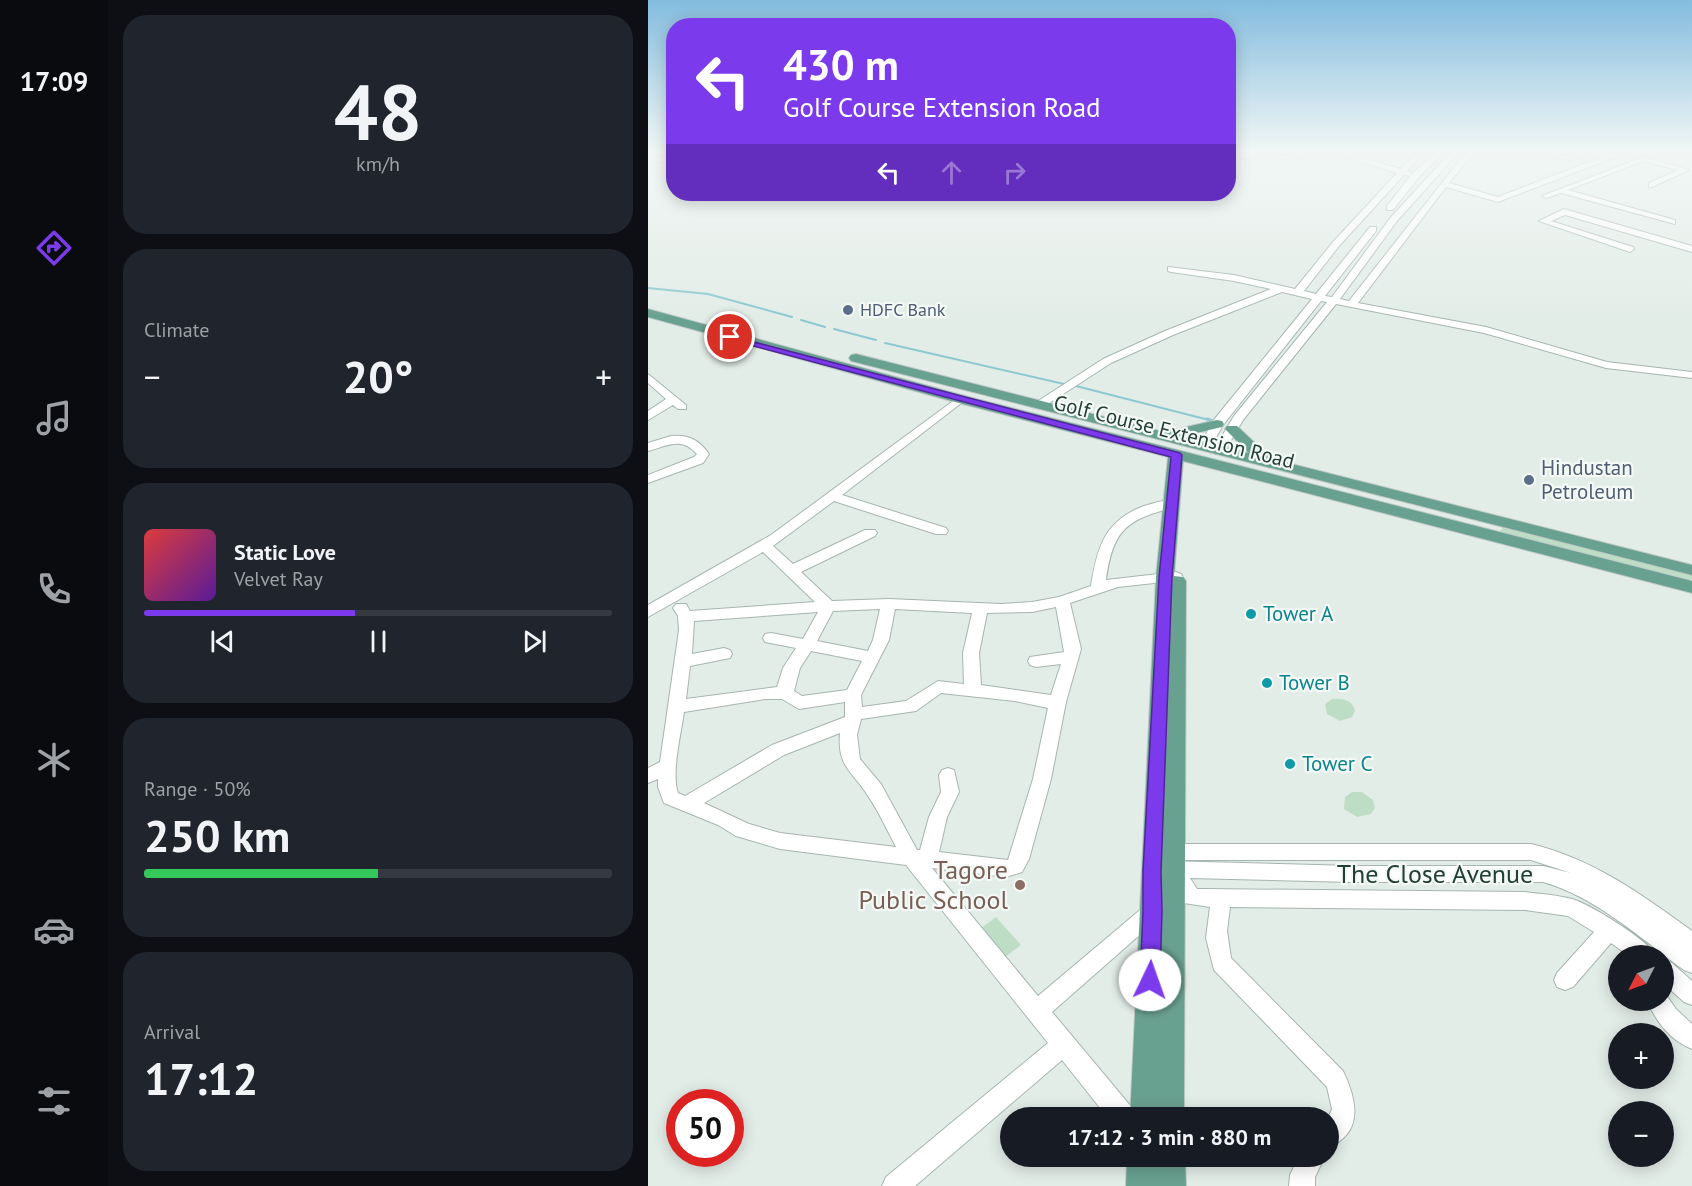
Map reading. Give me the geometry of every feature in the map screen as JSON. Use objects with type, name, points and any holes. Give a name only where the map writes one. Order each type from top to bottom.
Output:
[{"type":"main road","name":"Golf Course Extension Road","points":[[648,303],[661,318],[1164,435],[1305,472],[1692,587]]},
{"type":"main road","name":"Golf Course Extension Road","points":[[757,339],[960,399],[1295,485],[1692,570]]},
{"type":"main road","points":[[995,408],[1008,397]]},
{"type":"main road","points":[[1164,435],[1217,424]]},
{"type":"main road","points":[[1232,429],[1269,464]]},
{"type":"main road","points":[[1169,1107],[1164,865],[1171,504],[1180,456]]},
{"type":"main road","points":[[1171,577],[1180,456]]},
{"type":"main road","points":[[1295,485],[1305,472]]},
{"type":"main road","points":[[1144,1107],[1153,911],[1164,865]]},
{"type":"main road","points":[[1141,1186],[1142,1167]]},
{"type":"street","points":[[1298,292],[1331,250],[1370,206]]},
{"type":"street","points":[[1212,449],[1217,424],[1392,206]]},
{"type":"street","points":[[1212,449],[1232,429],[1275,371],[1334,301],[1405,206]]},
{"type":"street","points":[[1352,304],[1427,206]]},
{"type":"street","points":[[1616,206],[1672,222]]},
{"type":"street","points":[[1630,249],[1543,221],[1562,211],[1692,249]]},
{"type":"street","points":[[1647,236],[1683,216]]},
{"type":"street","points":[[1353,226],[1374,229]]},
{"type":"street","points":[[1331,250],[1353,254]]},
{"type":"street","points":[[1171,269],[1234,278],[1334,301],[1500,333],[1606,365],[1692,375]]},
{"type":"street","points":[[1038,405],[1107,361],[1169,333],[1281,289]]},
{"type":"street","points":[[648,377],[678,403],[648,416]]},
{"type":"street","points":[[648,612],[765,546],[960,399]]},
{"type":"street","points":[[648,447],[677,437],[689,441],[703,454],[699,460],[648,479]]},
{"type":"street","points":[[832,496],[941,531]]},
{"type":"street","points":[[1098,587],[1104,552],[1110,537],[1138,513],[1154,506],[1171,504]]},
{"type":"street","points":[[792,570],[870,533]]},
{"type":"street","points":[[765,546],[828,606]]},
{"type":"street","points":[[686,616],[889,604],[981,608],[1032,607],[1062,601],[1116,582],[1171,577]]},
{"type":"street","points":[[673,599],[686,616],[687,630],[668,766],[667,787],[671,798],[766,838],[1006,869],[1014,866],[1019,859],[1042,779],[1070,657],[1072,641],[1062,601]]},
{"type":"street","points":[[889,604],[881,640],[871,657],[853,710],[848,735],[851,760],[858,772],[874,789],[919,858],[1037,1011],[1115,1107]]},
{"type":"street","points":[[785,693],[788,675],[817,630],[828,606]]},
{"type":"street","points":[[972,690],[971,653],[981,608]]},
{"type":"street","points":[[771,638],[871,657]]},
{"type":"street","points":[[681,662],[724,654]]},
{"type":"street","points":[[1036,661],[1070,657]]},
{"type":"street","points":[[675,707],[765,693],[785,693],[799,703],[853,710],[910,707],[938,687],[1058,702]]},
{"type":"street","points":[[687,804],[778,750],[853,710]]},
{"type":"street","points":[[648,776],[668,766]]},
{"type":"street","points":[[919,858],[950,792],[948,776]]},
{"type":"street","points":[[1164,865],[1181,882],[1191,897],[1525,901],[1572,908],[1631,945]]},
{"type":"street","name":"The Close Avenue","points":[[1164,865],[1353,874],[1573,873],[1596,895],[1692,943]]},
{"type":"street","points":[[1221,899],[1215,926],[1216,944],[1222,963],[1335,1079],[1344,1097],[1345,1109],[1339,1125]]},
{"type":"street","points":[[1037,1011],[1153,911]]},
{"type":"street","name":"The Close Avenue","points":[[1642,918],[1692,963]]},
{"type":"street","points":[[1565,980],[1610,930]]},
{"type":"street","points":[[1662,1011],[1669,1020],[1692,1038]]},
{"type":"street","points":[[895,1186],[1064,1044]]},
{"type":"street","points":[[1302,1186],[1303,1175],[1307,1167]]},
{"type":"green space","points":[[1503,528],[1692,574],[1692,580],[1508,535],[1500,531]]},
{"type":"green space","points":[[1332,699],[1343,699],[1352,704],[1355,711],[1352,717],[1340,721],[1327,714],[1325,704]]},
{"type":"green space","points":[[1352,792],[1362,792],[1373,800],[1375,808],[1371,814],[1357,817],[1344,809],[1345,797]]},
{"type":"green space","points":[[996,917],[1021,945],[1005,957],[980,929]]},
{"type":"waterway","points":[[648,288],[708,294],[792,317]]},
{"type":"waterway","points":[[801,320],[825,327]]},
{"type":"waterway","points":[[834,329],[876,340]]},
{"type":"waterway","points":[[885,343],[1064,384]]},
{"type":"waterway","points":[[1076,386],[1213,421],[1207,419]]},
{"type":"place","name":"HDFC Bank","points":[[848,310]]},
{"type":"place","name":"Hindustan Petroleum","points":[[1529,480]]},
{"type":"place","name":"Tower A","points":[[1251,614]]},
{"type":"place","name":"Tower B","points":[[1267,683]]},
{"type":"place","name":"Tower C","points":[[1290,764]]},
{"type":"place","name":"Tagore Public School","points":[[1020,885]]},
{"type":"route","points":[[730,337],[1176,455],[1165,577],[1152,872],[1150,980]]}]
